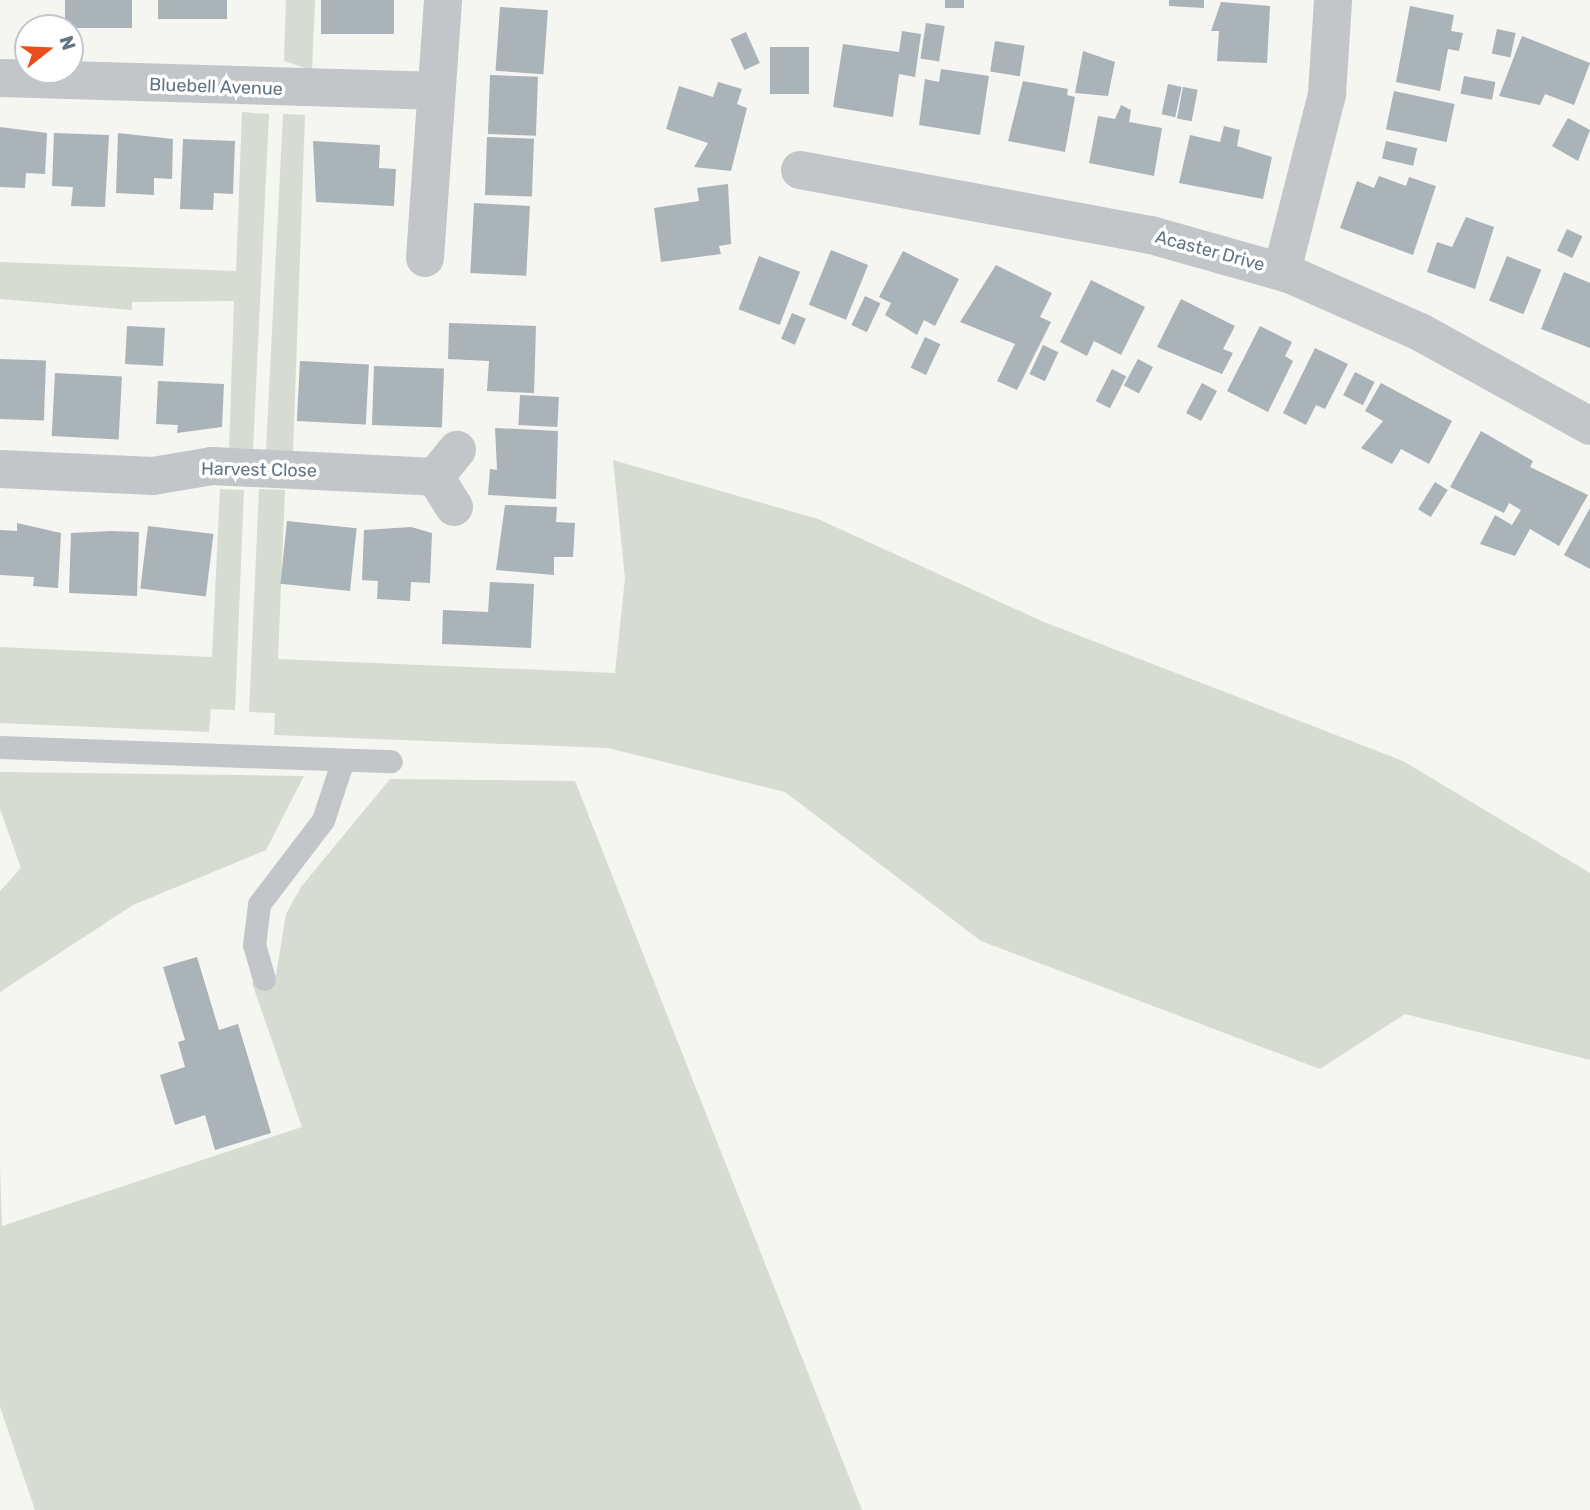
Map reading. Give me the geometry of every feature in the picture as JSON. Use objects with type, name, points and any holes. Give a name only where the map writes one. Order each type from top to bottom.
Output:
[{"type":"street","points":[[425,258],[432,91],[443,0]]},
{"type":"street","points":[[1282,271],[1324,107],[1333,0]]},
{"type":"street","name":"Bluebell Avenue","points":[[0,78],[432,91]]},
{"type":"street","name":"Acaster Drive","points":[[800,170],[1151,234],[1282,271],[1420,332],[1590,425]]},
{"type":"street","name":"Harvest Close","points":[[0,469],[153,476],[212,466],[449,478]]},
{"type":"lane","points":[[0,747],[391,761]]},
{"type":"lane","points":[[264,979],[254,945],[260,904],[323,820],[343,760]]},
{"type":"shaded area","points":[[286,0],[315,0],[312,70],[284,61]]},
{"type":"shaded area","points":[[242,112],[269,114],[253,450],[229,449],[234,301],[132,302],[132,310],[0,299],[0,262],[236,271]]},
{"type":"shaded area","points":[[283,114],[305,115],[293,452],[266,450]]},
{"type":"shaded area","points":[[613,460],[818,519],[1044,622],[1403,761],[1590,873],[1590,1060],[1405,1014],[1320,1069],[981,941],[785,792],[608,748],[274,735],[275,713],[249,712],[259,489],[285,490],[278,659],[615,673],[625,578]]},
{"type":"shaded area","points":[[220,489],[244,490],[235,710],[211,709],[209,732],[0,723],[0,647],[212,657]]},
{"type":"shaded area","points":[[0,772],[304,776],[266,850],[133,905],[0,992],[0,891],[21,868],[0,809]]},
{"type":"shaded area","points":[[390,779],[575,781],[862,1510],[35,1510],[0,1407],[0,1168],[2,1226],[302,1127],[252,983],[276,975],[286,914],[301,887]]},
{"type":"building","points":[[65,0],[132,0],[132,28],[84,28],[84,14],[65,14]]},
{"type":"building","points":[[158,0],[227,0],[227,19],[158,19]]},
{"type":"building","points":[[321,0],[394,0],[394,34],[321,34]]},
{"type":"building","points":[[945,0],[964,0],[964,8],[945,8]]},
{"type":"building","points":[[1169,0],[1204,0],[1204,8],[1169,6]]},
{"type":"building","points":[[1221,2],[1270,6],[1267,63],[1217,61],[1219,31],[1211,31]]},
{"type":"building","points":[[1410,6],[1454,15],[1451,31],[1463,33],[1459,51],[1448,49],[1440,91],[1396,82]]},
{"type":"building","points":[[500,7],[548,10],[543,74],[496,71]]},
{"type":"building","points":[[926,23],[945,26],[939,62],[920,59]]},
{"type":"building","points":[[1497,29],[1516,33],[1510,57],[1492,53]]},
{"type":"building","points":[[902,31],[921,34],[915,77],[899,74],[893,117],[833,107],[843,44],[899,52]]},
{"type":"building","points":[[746,32],[760,63],[744,70],[730,39]]},
{"type":"building","points":[[1522,36],[1590,63],[1574,105],[1545,94],[1540,105],[1499,96]]},
{"type":"building","points":[[995,41],[1025,46],[1020,76],[990,72]]},
{"type":"building","points":[[770,47],[809,47],[809,94],[770,94]]},
{"type":"building","points":[[1083,51],[1115,62],[1108,96],[1075,93]]},
{"type":"building","points":[[941,69],[989,76],[980,135],[919,125],[925,79],[939,82]]},
{"type":"building","points":[[490,75],[538,77],[536,136],[488,134]]},
{"type":"building","points":[[1464,76],[1495,82],[1492,100],[1461,94]]},
{"type":"building","points":[[1023,81],[1068,89],[1067,95],[1075,97],[1065,152],[1008,141]]},
{"type":"building","points":[[718,82],[742,89],[737,104],[747,108],[731,171],[694,167],[708,143],[666,129],[679,86],[713,97]]},
{"type":"building","points":[[1168,84],[1182,87],[1175,117],[1162,114]]},
{"type":"building","points":[[1183,87],[1198,90],[1192,121],[1177,118]]},
{"type":"building","points":[[1394,91],[1455,104],[1447,142],[1386,129]]},
{"type":"building","points":[[1121,105],[1131,110],[1129,122],[1162,128],[1154,176],[1089,163],[1098,116],[1115,119]]},
{"type":"building","points":[[1568,118],[1590,130],[1578,161],[1552,146]]},
{"type":"building","points":[[1224,126],[1240,130],[1237,146],[1272,157],[1263,199],[1179,183],[1190,135],[1220,142]]},
{"type":"building","points":[[0,127],[47,133],[45,174],[26,173],[25,188],[0,187]]},
{"type":"building","points":[[54,133],[109,135],[105,207],[71,206],[73,187],[52,186]]},
{"type":"building","points":[[118,133],[173,139],[172,179],[154,178],[154,195],[116,193]]},
{"type":"building","points":[[487,137],[534,139],[532,197],[485,195]]},
{"type":"building","points":[[183,139],[235,141],[233,194],[214,193],[213,210],[180,209]]},
{"type":"building","points":[[313,141],[380,145],[379,168],[396,169],[394,206],[316,202]]},
{"type":"building","points":[[1386,141],[1417,148],[1413,166],[1382,159]]},
{"type":"building","points":[[1379,176],[1406,186],[1409,177],[1436,186],[1413,255],[1340,228],[1357,181],[1374,188]]},
{"type":"building","points":[[728,184],[731,244],[719,246],[721,254],[661,262],[654,208],[699,201],[697,188]]},
{"type":"building","points":[[474,203],[530,206],[526,276],[470,273]]},
{"type":"building","points":[[1466,217],[1494,227],[1475,289],[1427,272],[1437,242],[1452,247]]},
{"type":"building","points":[[1567,229],[1582,236],[1572,258],[1557,251]]},
{"type":"building","points":[[831,250],[868,265],[846,320],[809,305]]},
{"type":"building","points":[[903,251],[959,279],[935,326],[924,320],[917,335],[885,315],[891,303],[879,297]]},
{"type":"building","points":[[759,256],[800,272],[780,325],[739,309]]},
{"type":"building","points":[[1507,256],[1541,270],[1523,314],[1489,301]]},
{"type":"building","points":[[996,265],[1052,293],[1040,317],[1051,322],[1017,390],[997,381],[1015,344],[960,322]]},
{"type":"building","points":[[1564,272],[1590,283],[1590,348],[1541,329]]},
{"type":"building","points":[[1091,280],[1145,307],[1121,355],[1094,341],[1087,356],[1060,342]]},
{"type":"building","points":[[865,296],[880,303],[867,332],[851,325]]},
{"type":"building","points":[[1181,299],[1235,326],[1223,349],[1233,353],[1222,374],[1157,347]]},
{"type":"building","points":[[792,313],[806,319],[795,345],[781,339]]},
{"type":"building","points":[[449,323],[536,326],[534,393],[487,391],[489,361],[448,359]]},
{"type":"building","points":[[127,326],[165,328],[163,366],[125,364]]},
{"type":"building","points":[[1260,326],[1292,342],[1285,356],[1293,361],[1268,412],[1227,391]]},
{"type":"building","points":[[925,337],[940,344],[926,375],[911,368]]},
{"type":"building","points":[[1043,345],[1058,352],[1045,381],[1029,374]]},
{"type":"building","points":[[1315,348],[1348,364],[1325,409],[1316,405],[1306,425],[1283,413]]},
{"type":"building","points":[[0,359],[46,361],[44,421],[0,419]]},
{"type":"building","points":[[1138,359],[1153,367],[1139,393],[1124,385]]},
{"type":"building","points":[[300,361],[369,365],[366,425],[297,421]]},
{"type":"building","points":[[374,366],[444,368],[442,427],[372,425]]},
{"type":"building","points":[[1112,369],[1126,376],[1110,408],[1096,401]]},
{"type":"building","points":[[1355,372],[1375,382],[1363,405],[1343,395]]},
{"type":"building","points":[[55,373],[122,377],[119,439],[52,436]]},
{"type":"building","points":[[158,381],[224,384],[222,427],[177,433],[178,425],[156,424]]},
{"type":"building","points":[[1202,383],[1217,391],[1201,421],[1186,413]]},
{"type":"building","points":[[1381,383],[1452,421],[1429,464],[1401,449],[1392,464],[1361,448],[1383,421],[1365,411]]},
{"type":"building","points":[[520,395],[559,397],[557,427],[518,425]]},
{"type":"building","points":[[495,428],[558,431],[556,499],[488,495],[490,469],[497,470]]},
{"type":"building","points":[[1481,431],[1533,461],[1530,467],[1588,495],[1559,546],[1530,529],[1515,556],[1480,544],[1495,515],[1512,525],[1521,510],[1509,503],[1504,513],[1450,487]]},
{"type":"building","points":[[1435,482],[1448,490],[1431,517],[1418,509]]},
{"type":"building","points":[[505,505],[557,507],[556,522],[575,523],[573,557],[554,557],[554,575],[496,570]]},
{"type":"building","points":[[1590,508],[1590,569],[1564,555]]},
{"type":"building","points":[[287,521],[357,528],[350,591],[280,584]]},
{"type":"building","points":[[17,523],[61,533],[58,588],[33,586],[34,577],[0,575],[0,530],[17,531]]},
{"type":"building","points":[[148,526],[214,534],[206,597],[140,589]]},
{"type":"building","points":[[411,527],[432,533],[430,583],[411,582],[410,601],[377,599],[378,581],[362,580],[364,530]]},
{"type":"building","points":[[139,532],[137,596],[69,593],[71,533]]},
{"type":"building","points":[[490,582],[534,584],[531,648],[442,644],[443,610],[488,612]]},
{"type":"building","points":[[197,957],[219,1030],[238,1024],[271,1133],[215,1150],[205,1115],[175,1125],[160,1075],[185,1067],[178,1042],[185,1040],[163,967]]}]
